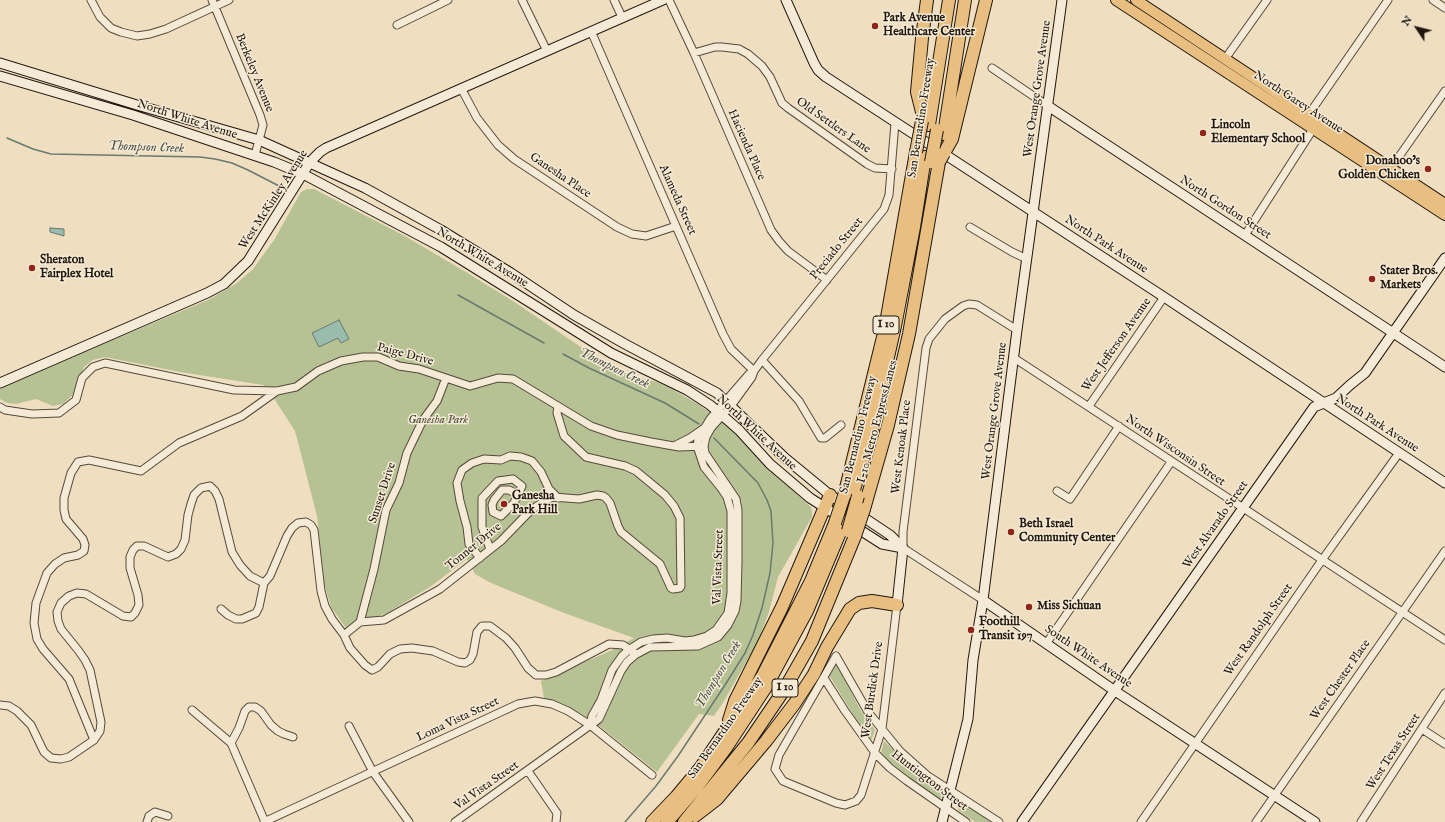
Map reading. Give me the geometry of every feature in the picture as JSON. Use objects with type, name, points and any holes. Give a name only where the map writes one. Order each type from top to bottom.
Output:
[{"type":"highway","points":[[927,0],[917,92],[934,128]]},
{"type":"highway","name":"San Bernardino Freeway","points":[[652,822],[681,791],[724,735],[763,675],[811,581],[845,529],[864,509],[888,425],[909,334],[934,128],[942,0]]},
{"type":"highway","name":"I-10 Metro ExpressLanes","points":[[851,497],[867,471],[878,430],[914,270],[930,160],[949,0]]},
{"type":"highway","name":"I-10 Metro ExpressLanes","points":[[934,128],[957,0]]},
{"type":"highway","name":"San Bernardino Freeway","points":[[934,128],[965,0]]},
{"type":"highway","points":[[930,160],[934,128],[986,0]]},
{"type":"highway","name":"San Bernardino Freeway","points":[[684,822],[748,743],[784,690],[812,641],[845,529],[885,329],[930,160]]},
{"type":"highway","points":[[724,735],[735,701],[782,607],[830,495]]},
{"type":"highway","points":[[667,822],[697,787],[726,748],[766,687],[807,611],[845,529]]},
{"type":"highway","points":[[675,822],[701,792],[734,749],[772,692],[810,623],[824,592],[845,529]]},
{"type":"highway","points":[[687,822],[717,799],[795,703],[814,674],[827,647],[850,609],[859,602],[872,601],[897,605]]},
{"type":"main road","name":"North Garey Avenue","points":[[1116,0],[1445,215]]},
{"type":"main road","name":"North Garey Avenue","points":[[1141,1],[1225,59],[1445,204]]},
{"type":"street","points":[[91,0],[100,17],[111,28],[137,36],[166,29],[213,3],[229,0]]},
{"type":"street","points":[[397,25],[448,0]]},
{"type":"street","points":[[522,0],[546,50]]},
{"type":"street","points":[[614,0],[622,17]]},
{"type":"street","name":"West McKinley Avenue","points":[[0,383],[207,293],[224,284],[248,261],[310,162],[326,148],[546,50],[663,0]]},
{"type":"street","name":"Hacienda Place","points":[[669,0],[694,53],[771,230],[788,251],[827,280]]},
{"type":"street","name":"North Park Avenue","points":[[786,0],[818,70],[826,77],[1164,297],[1445,483]]},
{"type":"street","name":"West Orange Grove Avenue","points":[[942,822],[968,719],[973,660],[983,600],[1017,330],[1062,0]]},
{"type":"street","points":[[1225,59],[1266,0]]},
{"type":"street","points":[[1303,122],[1388,0]]},
{"type":"street","points":[[1433,0],[1445,8]]},
{"type":"street","name":"Berkeley Avenue","points":[[213,3],[263,125],[255,156]]},
{"type":"street","name":"Alameda Street","points":[[591,31],[722,334],[731,349],[754,371]]},
{"type":"street","name":"Old Settlers Lane","points":[[694,53],[715,47],[740,49],[762,66],[770,77],[782,103],[788,108],[867,164],[875,168],[892,169]]},
{"type":"street","name":"North White Avenue","points":[[0,63],[137,105],[259,140],[365,188],[441,230],[511,273],[574,315],[717,393],[785,458],[830,495]]},
{"type":"street","name":"North Gordon Street","points":[[992,68],[1445,367]]},
{"type":"street","name":"North White Avenue","points":[[0,76],[133,115],[255,156],[303,174],[441,247],[611,353],[687,390],[739,430],[770,464],[810,498],[882,544],[903,548]]},
{"type":"street","name":"Ganesha Place","points":[[461,88],[476,118],[498,145],[514,159],[618,227],[632,234],[646,236],[676,226]]},
{"type":"street","points":[[1391,168],[1445,91]]},
{"type":"street","points":[[1244,235],[1319,120]]},
{"type":"street","name":"Preciado Street","points":[[720,414],[752,378],[754,371],[762,360],[884,208],[889,195],[895,123]]},
{"type":"street","points":[[970,227],[1027,260]]},
{"type":"street","name":"West Alvarado Street","points":[[1022,822],[1314,407],[1336,398],[1350,384],[1365,373],[1392,332],[1445,258]]},
{"type":"street","name":"West Jefferson Avenue","points":[[1088,406],[1164,297]]},
{"type":"street","name":"West Kenoak Place","points":[[903,548],[903,532],[926,348],[929,339],[945,320],[963,306],[969,304],[977,305],[1017,330]]},
{"type":"street","name":"Paige Drive","points":[[0,407],[5,410],[32,414],[59,413],[76,400],[82,378],[93,367],[105,363],[234,390],[277,391],[296,387],[318,371],[341,361],[363,357],[378,357],[399,366],[419,369],[470,386],[498,378],[513,379],[591,426],[610,433],[673,446],[701,446]]},
{"type":"street","name":"North Wisconsin Street","points":[[1014,358],[1445,640]]},
{"type":"street","points":[[762,360],[800,401],[821,438],[825,438],[841,425]]},
{"type":"street","name":"Sunset Drive","points":[[360,622],[374,569],[386,510],[399,483],[410,446],[423,420],[437,400],[446,378]]},
{"type":"street","points":[[94,740],[68,679],[43,649],[37,639],[34,623],[36,603],[47,573],[54,564],[64,558],[78,555],[84,551],[85,545],[66,519],[64,510],[64,498],[71,473],[78,462],[89,460],[140,471],[179,443],[242,416],[277,391]]},
{"type":"street","name":"Tonner Drive","points":[[360,622],[384,620],[440,588],[501,541],[530,511],[553,497],[579,499],[597,495],[606,498],[610,503],[618,526],[622,532],[660,564],[671,588],[680,588],[680,518],[674,506],[665,495],[636,471],[625,466],[586,457],[564,436],[556,414],[558,406]]},
{"type":"street","points":[[673,446],[690,438],[720,414]]},
{"type":"street","points":[[701,446],[720,414]]},
{"type":"street","points":[[1057,491],[1070,500],[1119,426]]},
{"type":"street","points":[[701,446],[698,440],[703,429]]},
{"type":"street","name":"Val Vista Street","points":[[455,822],[599,719],[631,653],[650,644],[662,646],[698,646],[718,637],[725,629],[735,611],[738,575],[739,521],[737,503],[701,446]]},
{"type":"street","name":"West Randolph Street","points":[[1141,822],[1322,560],[1399,453]]},
{"type":"street","points":[[480,558],[469,544],[467,528],[460,501],[457,483],[462,470],[472,463],[484,459],[501,460],[510,456],[521,457],[532,462],[541,472],[549,489],[558,498]]},
{"type":"street","points":[[1046,644],[1171,462]]},
{"type":"street","points":[[490,550],[482,527],[482,498],[498,481],[513,479],[522,486],[517,494]]},
{"type":"street","points":[[0,705],[9,706],[17,711],[30,725],[44,752],[52,758],[61,759],[69,757],[94,740],[100,731],[101,722],[90,670],[70,638],[61,629],[58,621],[58,612],[61,603],[68,596],[77,593],[86,594],[124,616],[130,616],[135,613],[139,605],[138,595],[130,568],[130,557],[133,550],[137,546],[144,546],[168,557],[176,554],[181,549],[185,540],[188,515],[194,495],[201,488],[210,486],[215,491],[219,499],[232,552],[240,565],[250,576],[264,583]]},
{"type":"street","name":"South White Avenue","points":[[830,495],[890,535],[903,548],[983,600],[1115,691],[1316,822]]},
{"type":"street","points":[[221,609],[236,619],[249,617],[256,613],[259,607],[264,583],[270,576],[287,536],[292,528],[298,523],[306,522],[311,525],[314,530],[321,591],[325,606],[332,619],[344,635],[350,648],[365,665],[372,670],[378,668],[390,654],[400,649],[412,648],[433,651],[458,662],[465,662],[470,660],[473,654],[477,632],[482,626],[490,626],[506,638],[515,648],[528,668],[536,675],[546,675],[556,672],[609,644],[613,648],[631,653]]},
{"type":"street","name":"West Burdick Drive","points":[[882,729],[868,712],[836,656],[779,755],[775,769],[783,781],[836,803],[845,805],[856,800],[862,795],[882,729],[903,548]]},
{"type":"street","name":"West Chester Place","points":[[1256,822],[1445,551]]},
{"type":"street","points":[[344,635],[360,622]]},
{"type":"street","name":"Huntington Street","points":[[824,678],[875,753],[890,768],[966,822]]},
{"type":"street","name":"West Texas Street","points":[[1361,822],[1445,693]]},
{"type":"street","name":"Loma Vista Street","points":[[264,822],[518,704],[535,701],[552,704],[568,711],[590,725],[652,775]]},
{"type":"street","points":[[231,743],[239,728],[245,711],[249,707],[261,711],[271,725],[284,734],[293,737]]},
{"type":"street","points":[[192,710],[231,743],[264,822]]},
{"type":"street","points":[[349,726],[373,772],[409,822]]},
{"type":"street","points":[[882,729],[900,751],[928,776],[999,822]]},
{"type":"street","points":[[1422,729],[1445,744]]},
{"type":"street","points":[[528,771],[557,813],[556,822]]},
{"type":"street","points":[[148,822],[149,816],[155,812],[168,816]]},
{"type":"green space","name":"Ganesha Park","points":[[307,189],[314,189],[403,235],[516,303],[600,360],[629,375],[657,382],[698,404],[726,424],[775,475],[811,507],[812,517],[778,577],[769,612],[757,643],[724,701],[714,716],[699,714],[657,772],[602,728],[583,715],[563,704],[544,698],[541,681],[610,651],[634,638],[564,613],[491,583],[475,574],[467,559],[430,587],[387,613],[346,628],[331,607],[324,583],[317,516],[295,431],[275,400],[263,385],[180,372],[105,357],[93,360],[84,367],[73,395],[63,404],[53,406],[36,399],[16,404],[7,403],[0,399],[0,387],[208,300],[237,283],[253,269],[274,240],[301,192]]},
{"type":"green space","points":[[836,663],[861,711],[875,730],[871,741],[829,675]]},
{"type":"green space","points":[[884,741],[911,767],[943,790],[940,800],[909,779],[885,757],[881,752]]},
{"type":"green space","points":[[960,801],[991,822],[975,822],[958,810]]},
{"type":"shaded area","points":[[50,228],[64,229],[64,236],[50,232]]},
{"type":"shaded area","points":[[339,320],[349,339],[341,343],[338,338],[319,347],[312,333]]},
{"type":"waterway","name":"Thompson Creek","points":[[7,138],[33,149],[51,154],[200,157],[215,159],[232,163],[281,187]]},
{"type":"waterway","name":"Thompson Creek","points":[[458,295],[544,343]]},
{"type":"waterway","name":"Thompson Creek","points":[[563,354],[589,368],[665,403],[699,424]]},
{"type":"waterway","name":"Thompson Creek","points":[[625,822],[656,786],[678,756],[725,685],[745,653],[762,608],[770,573],[773,543],[771,511],[758,483],[714,438]]},
{"type":"place","name":"Park Avenue Healthcare Center","points":[[875,26]]},
{"type":"place","name":"Lincoln Elementary School","points":[[1203,133]]},
{"type":"place","name":"Donahoo’s Golden Chicken","points":[[1428,169]]},
{"type":"place","name":"Sheraton Fairplex Hotel","points":[[32,268]]},
{"type":"place","name":"Stater Bros. Markets","points":[[1372,279]]},
{"type":"place","name":"Ganesha Park Hill","points":[[504,504]]},
{"type":"place","name":"Beth Israel Community Center","points":[[1011,532]]},
{"type":"place","name":"Miss Sichuan","points":[[1029,607]]},
{"type":"place","name":"Foothill Transit 197","points":[[971,630]]}]
